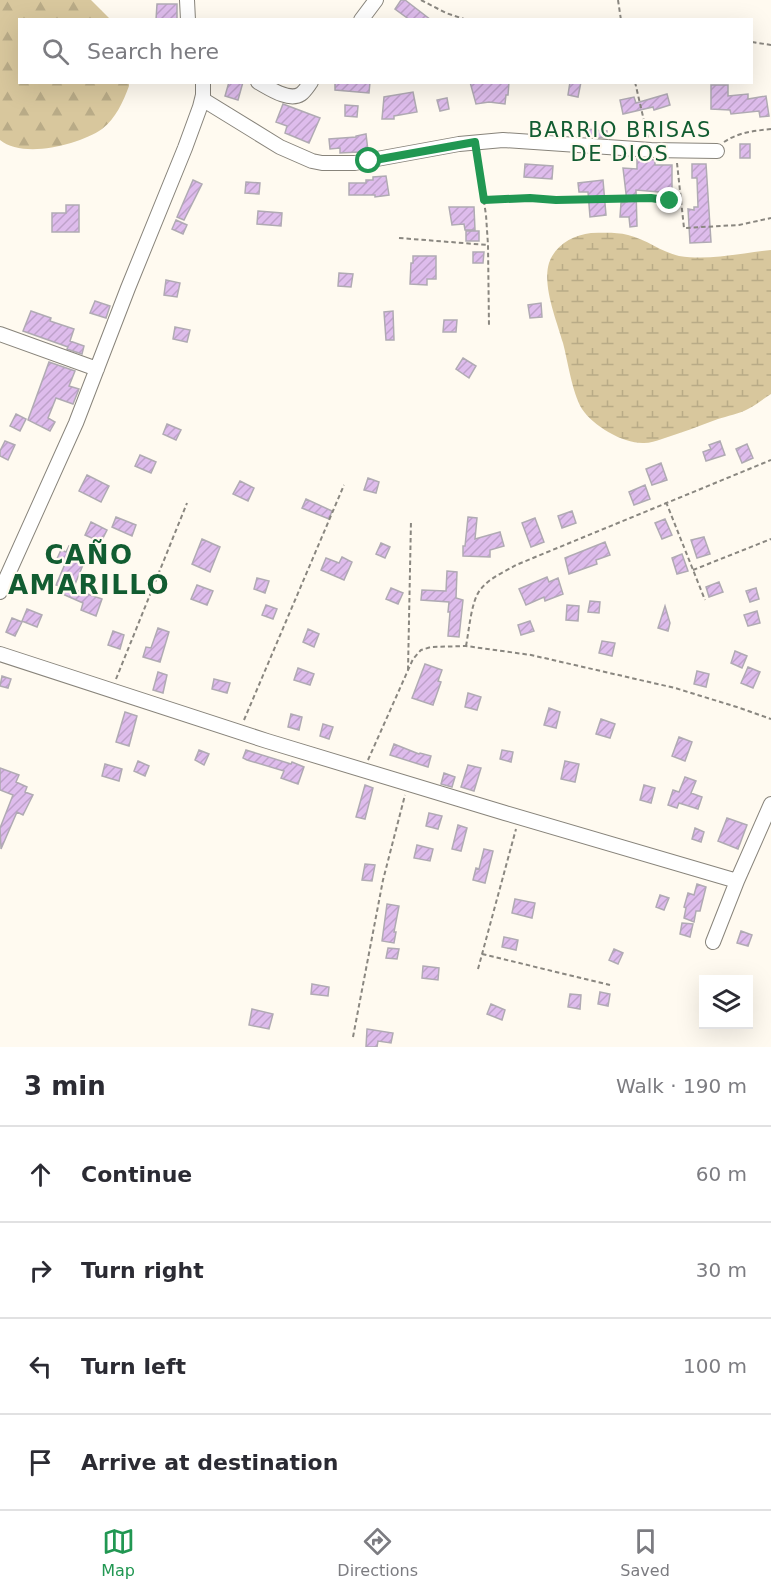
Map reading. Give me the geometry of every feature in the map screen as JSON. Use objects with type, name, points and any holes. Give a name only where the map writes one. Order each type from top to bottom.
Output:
[{"type":"street","points":[[187,0],[188,18]]},
{"type":"street","points":[[362,18],[376,0]]},
{"type":"street","points":[[0,592],[67,444],[97,369],[185,148],[202,99],[203,84]]},
{"type":"street","points":[[262,84],[280,93],[294,96],[303,93],[310,84]]},
{"type":"street","points":[[202,99],[279,147],[322,163],[355,163],[475,142],[503,140],[651,150],[717,151]]},
{"type":"street","points":[[0,334],[97,369]]},
{"type":"street","points":[[0,654],[239,732],[519,818],[737,881]]},
{"type":"street","points":[[713,942],[771,804]]},
{"type":"path","points":[[421,0],[461,18]]},
{"type":"path","points":[[618,0],[621,18]]},
{"type":"path","points":[[753,42],[771,45]]},
{"type":"path","points":[[635,84],[651,150]]},
{"type":"path","points":[[717,151],[724,142],[734,136],[771,129]]},
{"type":"path","points":[[475,142],[488,244],[489,327]]},
{"type":"path","points":[[676,151],[684,228],[739,225],[771,218]]},
{"type":"path","points":[[484,200],[651,198],[670,201],[681,199]]},
{"type":"path","points":[[399,238],[488,244]]},
{"type":"path","points":[[466,646],[474,606],[480,590],[492,579],[516,565],[771,460]]},
{"type":"path","points":[[239,732],[344,485]]},
{"type":"path","points":[[666,502],[705,600]]},
{"type":"path","points":[[112,690],[187,503]]},
{"type":"path","points":[[408,672],[411,520]]},
{"type":"path","points":[[693,570],[771,539]]},
{"type":"path","points":[[363,770],[413,659],[421,650],[431,646],[466,646],[531,655],[675,688],[771,719]]},
{"type":"path","points":[[353,1037],[383,880],[408,784]]},
{"type":"path","points":[[478,969],[519,818]]},
{"type":"path","points":[[482,954],[610,985]]},
{"type":"green space","points":[[0,0],[91,0],[109,18],[18,18],[18,84],[129,84],[111,120],[92,135],[51,148],[22,149],[0,140]]},
{"type":"green space","points":[[591,233],[628,235],[679,256],[714,257],[771,250],[771,394],[741,412],[648,443],[636,443],[618,437],[594,422],[582,409],[576,394],[547,282],[549,263],[560,246],[578,236]]},
{"type":"building","points":[[401,0],[405,0],[428,18],[407,18],[395,9]]},
{"type":"building","points":[[157,4],[177,4],[177,18],[156,18]]},
{"type":"building","points":[[228,84],[242,84],[238,100],[225,96]]},
{"type":"building","points":[[335,84],[370,84],[369,93],[335,90]]},
{"type":"building","points":[[471,84],[509,84],[505,104],[489,102],[476,104]]},
{"type":"building","points":[[570,84],[581,84],[578,97],[568,95]]},
{"type":"building","points":[[711,85],[728,85],[728,96],[748,94],[748,99],[766,96],[769,116],[760,117],[759,111],[731,114],[730,110],[711,109]]},
{"type":"building","points":[[413,92],[417,112],[394,116],[394,119],[382,119],[384,97]]},
{"type":"building","points":[[667,94],[670,105],[654,110],[653,107],[623,114],[620,100],[634,97],[636,103]]},
{"type":"building","points":[[447,98],[449,109],[440,111],[437,100]]},
{"type":"building","points":[[283,104],[320,118],[309,143],[285,133],[287,126],[276,122]]},
{"type":"building","points":[[345,105],[358,106],[357,117],[345,116]]},
{"type":"building","points":[[586,129],[607,131],[607,138],[586,137]]},
{"type":"building","points":[[366,134],[368,151],[340,153],[340,148],[330,149],[329,139]]},
{"type":"building","points":[[740,144],[750,144],[750,158],[740,158]]},
{"type":"building","points":[[637,159],[655,160],[655,165],[672,165],[672,195],[636,190],[637,226],[630,227],[629,217],[620,217],[621,203],[627,202],[623,168],[637,169]]},
{"type":"building","points":[[525,164],[553,166],[552,179],[524,177]]},
{"type":"building","points":[[692,164],[706,164],[711,242],[690,243],[688,209],[694,210],[694,207],[698,207],[697,178],[692,178]]},
{"type":"building","points":[[386,176],[389,195],[375,197],[375,195],[349,195],[349,183],[366,183],[366,180],[373,180],[373,177]]},
{"type":"building","points":[[193,180],[202,184],[184,220],[177,217]]},
{"type":"building","points":[[603,180],[606,215],[590,217],[588,192],[579,192],[578,183]]},
{"type":"building","points":[[246,182],[260,183],[259,194],[245,193]]},
{"type":"building","points":[[66,205],[79,205],[79,232],[52,232],[52,213],[66,213]]},
{"type":"building","points":[[449,207],[474,207],[475,230],[465,230],[464,224],[452,225]]},
{"type":"building","points":[[258,211],[282,213],[281,226],[257,224]]},
{"type":"building","points":[[176,220],[187,225],[183,234],[172,229]]},
{"type":"building","points":[[466,231],[479,231],[479,241],[466,241]]},
{"type":"building","points":[[473,252],[484,252],[483,263],[473,263]]},
{"type":"building","points":[[413,256],[436,256],[436,279],[427,279],[427,285],[410,284]]},
{"type":"building","points":[[339,273],[353,274],[351,287],[338,286]]},
{"type":"building","points":[[166,280],[180,283],[177,297],[164,295]]},
{"type":"building","points":[[95,301],[110,306],[106,318],[90,313]]},
{"type":"building","points":[[541,303],[542,317],[530,318],[528,305]]},
{"type":"building","points":[[31,311],[51,318],[50,321],[74,329],[70,341],[84,346],[82,354],[23,331]]},
{"type":"building","points":[[393,311],[394,340],[386,340],[384,312]]},
{"type":"building","points":[[444,320],[457,320],[456,332],[443,332]]},
{"type":"building","points":[[175,327],[190,330],[187,342],[173,339]]},
{"type":"building","points":[[463,358],[476,366],[469,378],[456,369]]},
{"type":"building","points":[[49,362],[75,371],[69,386],[79,389],[73,404],[56,398],[48,418],[55,422],[50,431],[28,420]]},
{"type":"building","points":[[16,414],[26,419],[20,431],[10,426]]},
{"type":"building","points":[[167,424],[181,430],[176,440],[163,434]]},
{"type":"building","points":[[5,441],[15,445],[8,460],[0,456]]},
{"type":"building","points":[[720,441],[725,455],[706,461],[703,452],[711,449],[709,445]]},
{"type":"building","points":[[747,444],[753,458],[742,463],[736,449]]},
{"type":"building","points":[[140,455],[156,462],[151,473],[135,466]]},
{"type":"building","points":[[661,463],[667,480],[652,485],[646,469]]},
{"type":"building","points":[[87,475],[109,486],[101,502],[79,491]]},
{"type":"building","points":[[368,478],[379,482],[376,493],[364,490]]},
{"type":"building","points":[[240,481],[254,488],[248,501],[233,494]]},
{"type":"building","points":[[645,485],[650,499],[634,505],[629,492]]},
{"type":"building","points":[[306,499],[332,511],[329,519],[302,508]]},
{"type":"building","points":[[572,511],[576,523],[562,528],[558,516]]},
{"type":"building","points":[[116,517],[136,525],[132,536],[112,527]]},
{"type":"building","points":[[468,517],[477,518],[475,539],[500,532],[504,546],[490,550],[490,557],[463,556]]},
{"type":"building","points":[[535,518],[544,542],[531,547],[522,523]]},
{"type":"building","points":[[665,519],[672,535],[662,539],[655,523]]},
{"type":"building","points":[[91,522],[107,530],[101,542],[85,535]]},
{"type":"building","points":[[704,537],[710,554],[697,558],[691,540]]},
{"type":"building","points":[[202,539],[220,547],[210,572],[192,564]]},
{"type":"building","points":[[605,542],[610,555],[596,560],[597,564],[569,574],[565,558]]},
{"type":"building","points":[[381,543],[390,547],[385,558],[376,554]]},
{"type":"building","points":[[69,546],[81,551],[79,557],[85,560],[73,589],[102,599],[96,616],[81,610],[83,603],[58,592],[60,586],[56,585],[65,564],[56,561],[61,550],[66,552]]},
{"type":"building","points":[[682,554],[688,571],[677,574],[672,558]]},
{"type":"building","points":[[342,557],[352,562],[344,580],[321,570],[326,558],[339,563]]},
{"type":"building","points":[[447,571],[457,572],[456,598],[463,600],[459,637],[448,636],[449,602],[421,600],[422,590],[446,591]]},
{"type":"building","points":[[547,577],[549,582],[558,578],[563,594],[545,601],[544,597],[526,605],[519,589]]},
{"type":"building","points":[[257,578],[269,581],[265,593],[254,589]]},
{"type":"building","points":[[719,582],[723,592],[709,597],[706,587]]},
{"type":"building","points":[[197,585],[213,591],[207,605],[191,599]]},
{"type":"building","points":[[391,588],[403,593],[398,604],[386,599]]},
{"type":"building","points":[[756,588],[759,599],[750,602],[746,591]]},
{"type":"building","points":[[590,601],[600,602],[599,613],[588,612]]},
{"type":"building","points":[[266,605],[277,609],[273,619],[262,615]]},
{"type":"building","points":[[567,605],[579,606],[578,621],[566,620]]},
{"type":"building","points":[[665,606],[670,623],[668,631],[658,628]]},
{"type":"building","points":[[27,609],[42,615],[37,627],[22,621]]},
{"type":"building","points":[[757,611],[760,623],[748,626],[744,615]]},
{"type":"building","points":[[12,618],[22,622],[15,636],[6,632]]},
{"type":"building","points":[[530,621],[534,631],[521,635],[518,625]]},
{"type":"building","points":[[158,628],[169,632],[160,662],[143,657],[146,647],[151,648]]},
{"type":"building","points":[[308,629],[319,634],[314,647],[303,642]]},
{"type":"building","points":[[113,631],[124,635],[120,649],[108,645]]},
{"type":"building","points":[[602,641],[615,643],[612,656],[599,653]]},
{"type":"building","points":[[735,651],[747,656],[742,668],[731,663]]},
{"type":"building","points":[[425,664],[442,670],[438,681],[441,682],[433,705],[412,698]]},
{"type":"building","points":[[748,667],[760,672],[753,688],[741,683]]},
{"type":"building","points":[[298,668],[314,674],[310,685],[294,680]]},
{"type":"building","points":[[697,671],[709,674],[706,687],[694,684]]},
{"type":"building","points":[[158,672],[167,675],[163,693],[153,690]]},
{"type":"building","points":[[2,676],[11,679],[8,688],[0,686]]},
{"type":"building","points":[[214,679],[230,683],[227,693],[212,689]]},
{"type":"building","points":[[468,693],[481,697],[477,710],[465,707]]},
{"type":"building","points":[[549,708],[560,712],[556,728],[544,725]]},
{"type":"building","points":[[125,712],[137,716],[129,746],[116,742]]},
{"type":"building","points":[[291,714],[302,717],[299,730],[288,727]]},
{"type":"building","points":[[601,719],[615,724],[610,738],[596,734]]},
{"type":"building","points":[[323,724],[333,727],[329,739],[320,736]]},
{"type":"building","points":[[679,737],[692,742],[685,761],[672,756]]},
{"type":"building","points":[[394,744],[431,756],[428,767],[390,755]]},
{"type":"building","points":[[199,750],[209,754],[204,765],[195,760]]},
{"type":"building","points":[[246,750],[304,767],[298,784],[281,778],[284,771],[243,758]]},
{"type":"building","points":[[502,750],[513,752],[511,762],[500,759]]},
{"type":"building","points":[[138,761],[149,766],[145,776],[134,771]]},
{"type":"building","points":[[565,761],[579,764],[575,782],[561,779]]},
{"type":"building","points":[[105,764],[122,769],[119,781],[102,776]]},
{"type":"building","points":[[468,765],[481,768],[474,791],[461,787]]},
{"type":"building","points":[[0,768],[19,775],[16,782],[27,787],[25,792],[33,795],[23,815],[17,812],[1,849],[0,828],[13,795],[0,790]]},
{"type":"building","points":[[444,773],[455,777],[452,787],[441,784]]},
{"type":"building","points":[[685,777],[696,781],[691,793],[702,797],[698,809],[679,803],[677,808],[668,805],[673,790],[679,792]]},
{"type":"building","points":[[365,785],[373,788],[365,819],[356,817]]},
{"type":"building","points":[[644,785],[655,788],[651,803],[640,800]]},
{"type":"building","points":[[429,813],[442,816],[438,829],[426,826]]},
{"type":"building","points":[[727,818],[747,825],[738,849],[718,841]]},
{"type":"building","points":[[458,825],[467,828],[461,851],[452,849]]},
{"type":"building","points":[[695,828],[704,832],[701,842],[692,839]]},
{"type":"building","points":[[417,845],[433,849],[430,861],[414,858]]},
{"type":"building","points":[[484,849],[493,851],[485,883],[473,880],[476,868],[479,869]]},
{"type":"building","points":[[365,864],[375,865],[372,881],[362,880]]},
{"type":"building","points":[[697,884],[706,887],[700,911],[696,911],[694,922],[684,918],[686,908],[684,907],[688,893],[694,895]]},
{"type":"building","points":[[660,895],[669,898],[664,910],[656,907]]},
{"type":"building","points":[[515,899],[535,903],[532,918],[512,913]]},
{"type":"building","points":[[387,904],[399,906],[394,943],[382,941]]},
{"type":"building","points":[[682,923],[693,924],[690,937],[680,934]]},
{"type":"building","points":[[741,931],[752,935],[748,946],[737,943]]},
{"type":"building","points":[[504,937],[518,940],[516,950],[502,947]]},
{"type":"building","points":[[388,948],[399,949],[397,959],[386,958]]},
{"type":"building","points":[[614,949],[623,953],[618,964],[609,960]]},
{"type":"building","points":[[423,966],[439,968],[438,980],[422,978]]},
{"type":"building","points":[[312,984],[329,987],[328,996],[311,994]]},
{"type":"building","points":[[600,992],[610,994],[608,1006],[598,1004]]},
{"type":"building","points":[[570,994],[581,995],[580,1009],[568,1007]]},
{"type":"building","points":[[491,1004],[505,1010],[502,1020],[487,1014]]},
{"type":"building","points":[[252,1009],[273,1014],[269,1029],[249,1025]]},
{"type":"building","points":[[367,1029],[393,1033],[391,1043],[378,1041],[377,1047],[366,1047]]},
{"type":"district","name":"BARRIO BRISAS DE DIOS","points":[[620,142]]},
{"type":"district","name":"CAÑO AMARILLO","points":[[89,570]]},
{"type":"route","points":[[369,161],[475,142],[484,200],[651,198],[670,201]]}]
